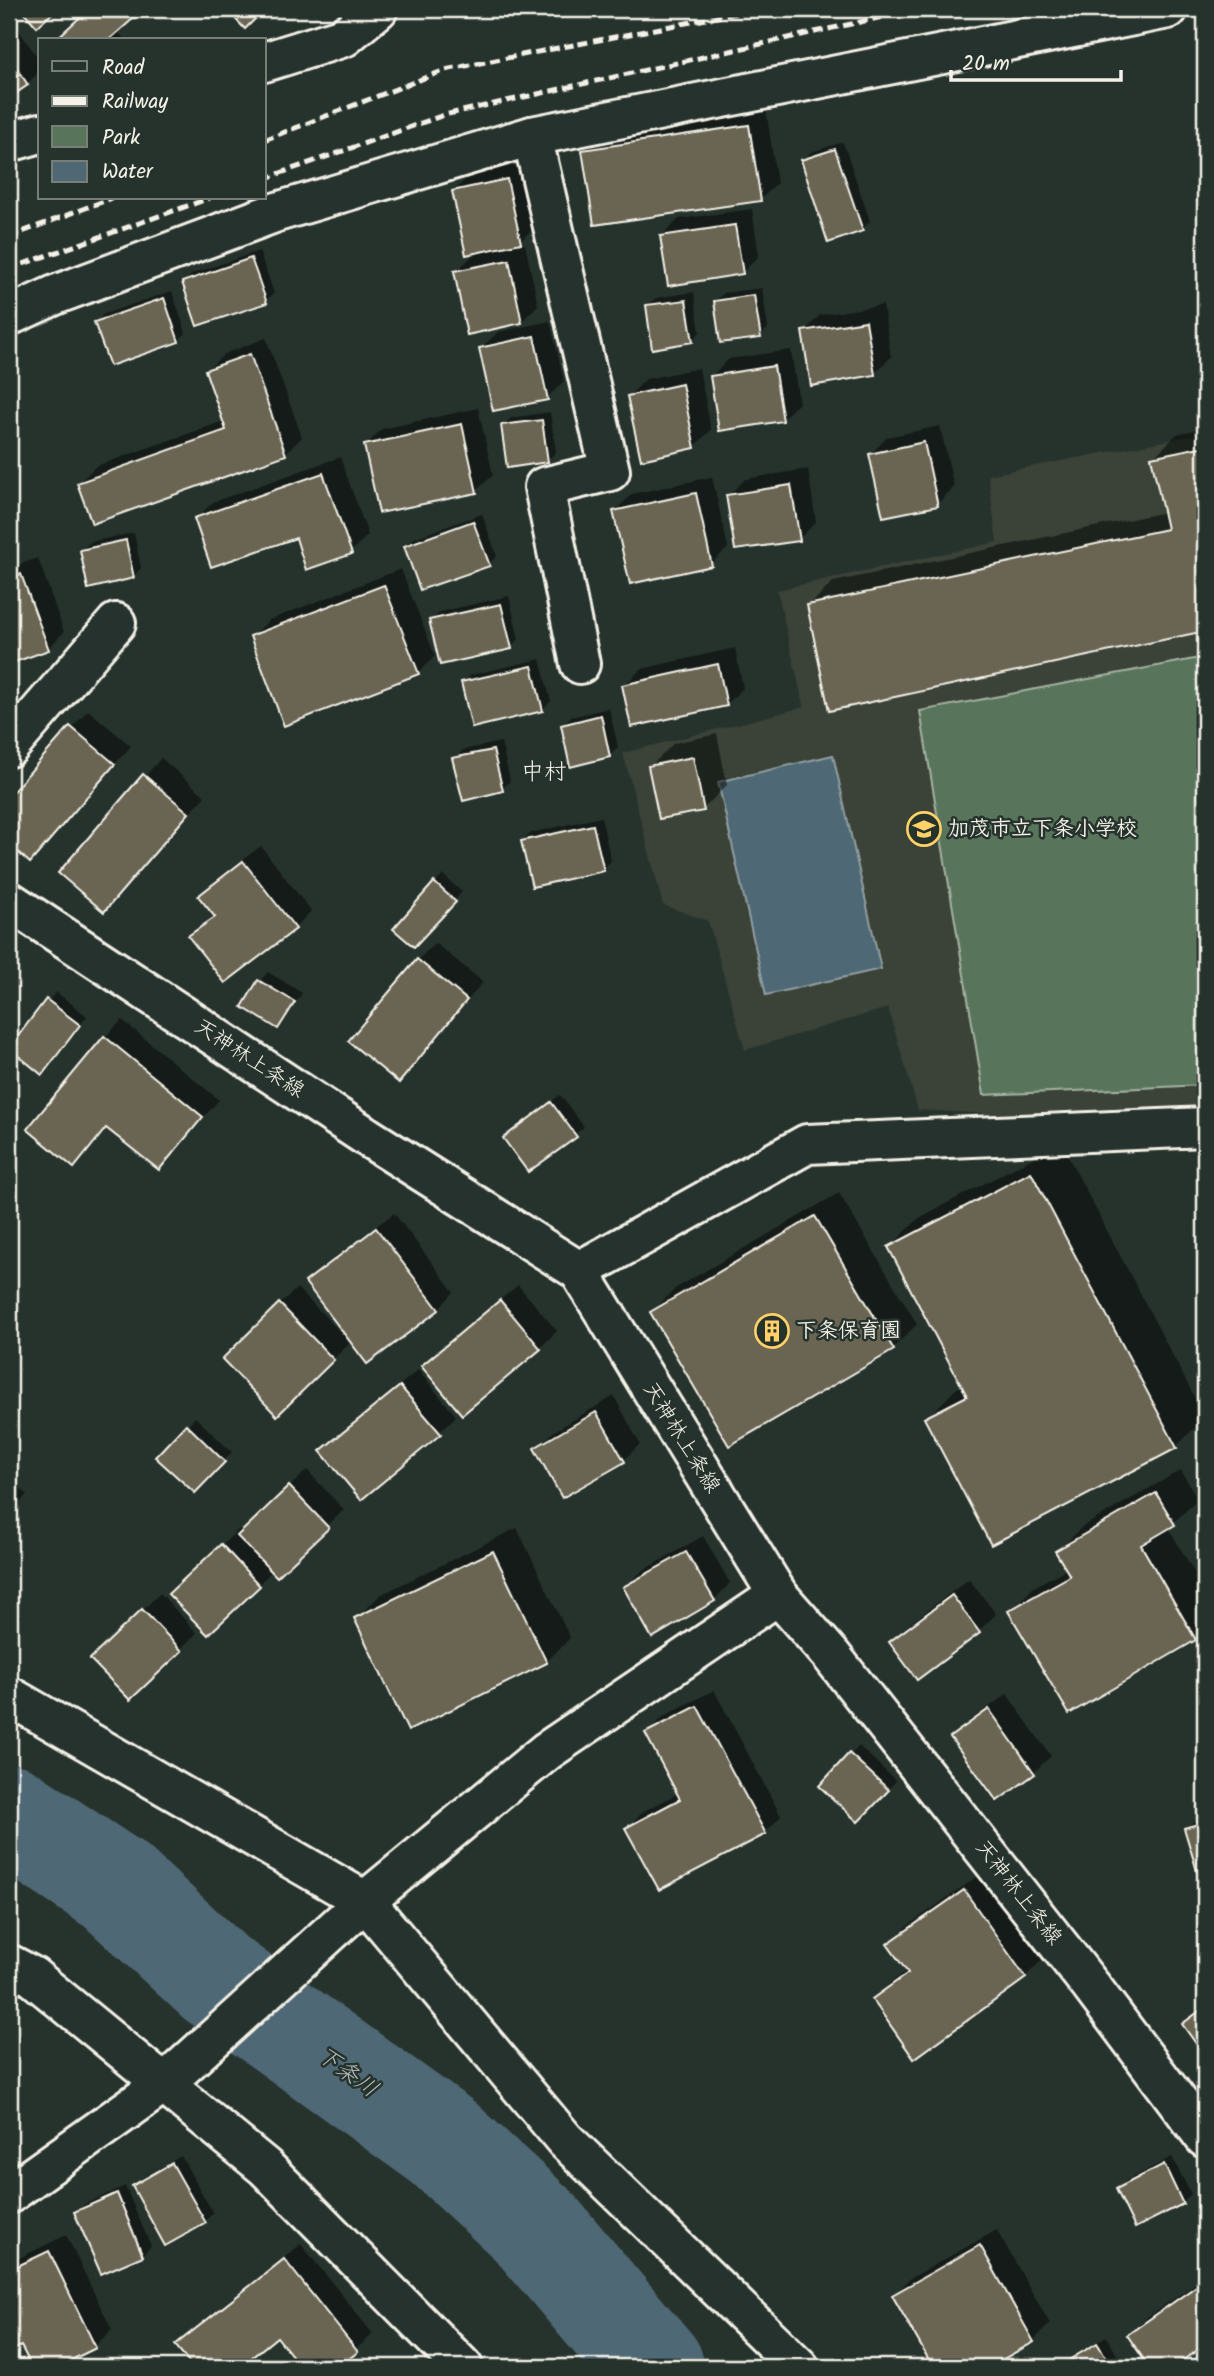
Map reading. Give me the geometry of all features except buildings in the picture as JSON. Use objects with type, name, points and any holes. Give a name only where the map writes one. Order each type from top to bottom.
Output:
[{"type":"street","points":[[266,61],[344,37],[378,9]]},
{"type":"street","points":[[9,316],[55,295],[277,212],[532,136],[1168,9]]},
{"type":"street","points":[[9,142],[38,134]]},
{"type":"street","points":[[532,136],[610,471],[544,487],[580,664]]},
{"type":"street","points":[[9,747],[116,623]]},
{"type":"street","name":"天神林上条線","points":[[9,901],[369,1138],[579,1271],[778,1595],[831,1655],[1091,1986],[1205,2138]]},
{"type":"street","points":[[579,1271],[807,1144],[1205,1127]]},
{"type":"street","points":[[9,2194],[165,2083],[365,1901],[547,1751],[778,1595]]},
{"type":"street","points":[[9,1696],[365,1901],[565,2140],[799,2367]]},
{"type":"street","points":[[9,1964],[32,1976],[265,2167],[463,2367]]},
{"type":"shaded area","name":"加茂市立下条小学校","points":[[1205,433],[1205,1105],[993,1114],[918,1110],[888,1008],[745,1050],[708,921],[663,905],[623,753],[804,707],[777,590],[997,542],[988,475]]},
{"type":"green space","points":[[1205,657],[1205,1085],[984,1095],[920,711]]},
{"type":"water","points":[[833,755],[881,969],[766,995],[718,782]]},
{"type":"waterway","name":"下条川","points":[[9,1815],[116,1886],[215,1978],[443,2142],[533,2225],[653,2367]]},
{"type":"railway","points":[[266,139],[445,70],[758,9]]},
{"type":"railway","points":[[266,178],[444,115],[918,9]]},
{"type":"railway","points":[[9,237],[107,200]]},
{"type":"railway","points":[[9,269],[204,200]]},
{"type":"place","name":"加茂市立下条小学校","points":[[924,829]]},
{"type":"place","name":"下条保育園","points":[[772,1331]]},
{"type":"district","name":"中村","points":[[544,773]]}]
